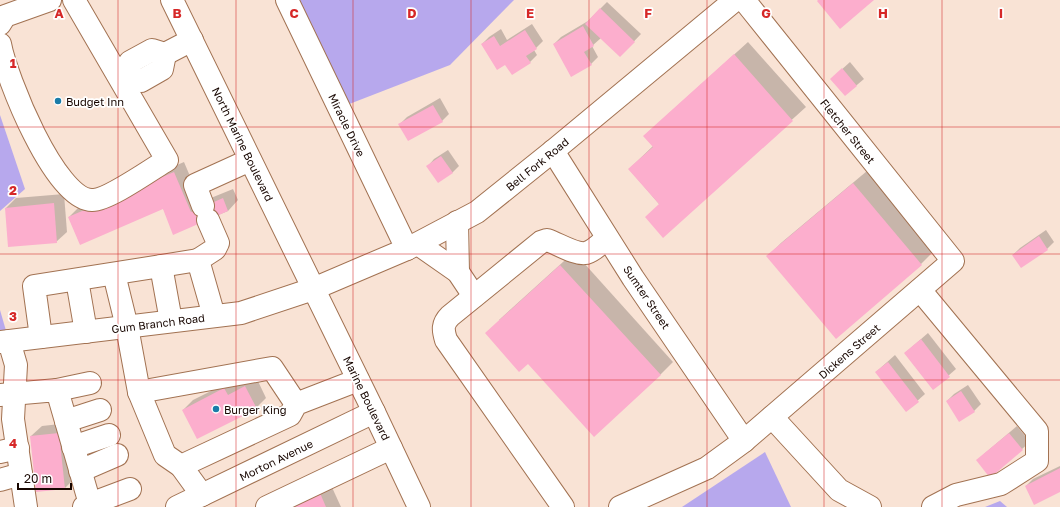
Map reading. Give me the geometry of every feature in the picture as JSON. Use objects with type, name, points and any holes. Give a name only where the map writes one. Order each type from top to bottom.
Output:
[{"type":"street","points":[[0,24],[5,16],[50,0]]},
{"type":"street","points":[[0,44],[3,58],[34,136],[64,183],[82,199],[94,201],[106,197],[167,160],[123,76],[74,0]]},
{"type":"street","name":"North Marine Boulevard","points":[[172,0],[314,289]]},
{"type":"street","name":"Miracle Drive","points":[[287,0],[412,246]]},
{"type":"street","name":"Bell Fork Road","points":[[314,289],[412,246],[477,212],[735,0]]},
{"type":"street","name":"Fletcher Street","points":[[744,0],[953,261]]},
{"type":"street","points":[[123,76],[141,81],[162,69],[165,54],[192,40]]},
{"type":"street","name":"Sumter Street","points":[[553,151],[633,278],[744,441]]},
{"type":"street","points":[[41,337],[34,286],[198,260],[215,249],[218,242],[195,186],[250,160]]},
{"type":"street","points":[[457,222],[458,272]]},
{"type":"street","points":[[563,507],[446,340],[443,331],[444,323],[450,316],[541,242],[546,240],[575,252],[586,253],[594,249],[607,238]]},
{"type":"street","points":[[412,246],[458,272],[474,296]]},
{"type":"street","points":[[198,260],[214,316]]},
{"type":"street","name":"Dickens Street","points":[[620,507],[707,468],[744,441],[953,261]]},
{"type":"street","points":[[161,266],[171,321]]},
{"type":"street","points":[[114,274],[128,326],[139,392],[165,454],[181,466],[202,495]]},
{"type":"street","points":[[77,280],[86,332]]},
{"type":"street","name":"Gum Branch Road","points":[[4,341],[241,313],[314,289]]},
{"type":"street","name":"Marine Boulevard","points":[[314,289],[391,448],[414,505]]},
{"type":"street","points":[[920,290],[1037,431],[1037,461],[1001,484],[956,495],[933,507]]},
{"type":"street","points":[[4,341],[16,366],[7,394],[9,450],[21,474],[26,507]]},
{"type":"street","points":[[139,392],[272,368],[296,404]]},
{"type":"street","points":[[181,466],[290,414],[296,404],[358,380]]},
{"type":"street","points":[[7,394],[57,390],[90,383]]},
{"type":"street","points":[[57,390],[80,471],[87,506],[130,489]]},
{"type":"street","points":[[66,421],[100,410]]},
{"type":"street","name":"Morton Avenue","points":[[177,507],[374,412]]},
{"type":"street","points":[[772,417],[839,490],[870,507]]},
{"type":"street","points":[[73,447],[108,435]]},
{"type":"street","points":[[267,507],[391,448]]},
{"type":"street","points":[[80,471],[117,454]]},
{"type":"street","points":[[0,480],[21,474]]},
{"type":"shaded area","points":[[287,0],[514,0],[450,65],[339,108]]},
{"type":"shaded area","points":[[0,115],[25,189],[0,211]]},
{"type":"shaded area","points":[[0,310],[9,341],[0,342]]},
{"type":"shaded area","points":[[765,452],[791,507],[682,507]]},
{"type":"shaded area","points":[[1000,501],[1007,507],[985,507]]},
{"type":"building","points":[[874,0],[840,29],[817,1]]},
{"type":"building","points":[[600,8],[635,42],[620,57],[585,24]]},
{"type":"building","points":[[583,26],[594,46],[584,52],[592,65],[571,77],[553,44]]},
{"type":"building","points":[[525,30],[537,49],[526,56],[531,63],[512,75],[505,65],[497,70],[481,44],[494,36],[500,46]]},
{"type":"building","points":[[734,54],[793,121],[663,238],[645,217],[659,204],[628,169],[653,147],[643,136]]},
{"type":"building","points":[[842,68],[857,86],[845,96],[830,79]]},
{"type":"building","points":[[433,105],[443,122],[408,141],[398,124]]},
{"type":"building","points":[[441,156],[453,173],[438,183],[426,166]]},
{"type":"building","points":[[174,172],[191,212],[223,198],[228,211],[173,235],[163,209],[80,245],[68,217]]},
{"type":"building","points":[[853,183],[922,265],[836,339],[766,256]]},
{"type":"building","points":[[54,203],[57,243],[8,247],[5,208]]},
{"type":"building","points":[[1039,236],[1048,250],[1021,268],[1012,255]]},
{"type":"building","points":[[560,265],[661,375],[594,437],[528,364],[519,372],[485,333]]},
{"type":"building","points":[[921,339],[950,377],[933,390],[904,353]]},
{"type":"building","points":[[888,362],[919,402],[906,412],[875,372]]},
{"type":"building","points":[[245,386],[257,409],[197,439],[182,410],[224,388],[228,395]]},
{"type":"building","points":[[961,391],[975,412],[959,422],[946,401]]},
{"type":"building","points":[[59,433],[65,489],[36,492],[30,436]]},
{"type":"building","points":[[1009,433],[1023,450],[990,478],[976,460]]},
{"type":"building","points":[[1060,468],[1060,492],[1034,505],[1025,486]]},
{"type":"building","points":[[320,493],[326,507],[289,507]]},
{"type":"place","name":"Budget Inn","points":[[58,101]]},
{"type":"place","name":"Burger King","points":[[216,409]]}]
